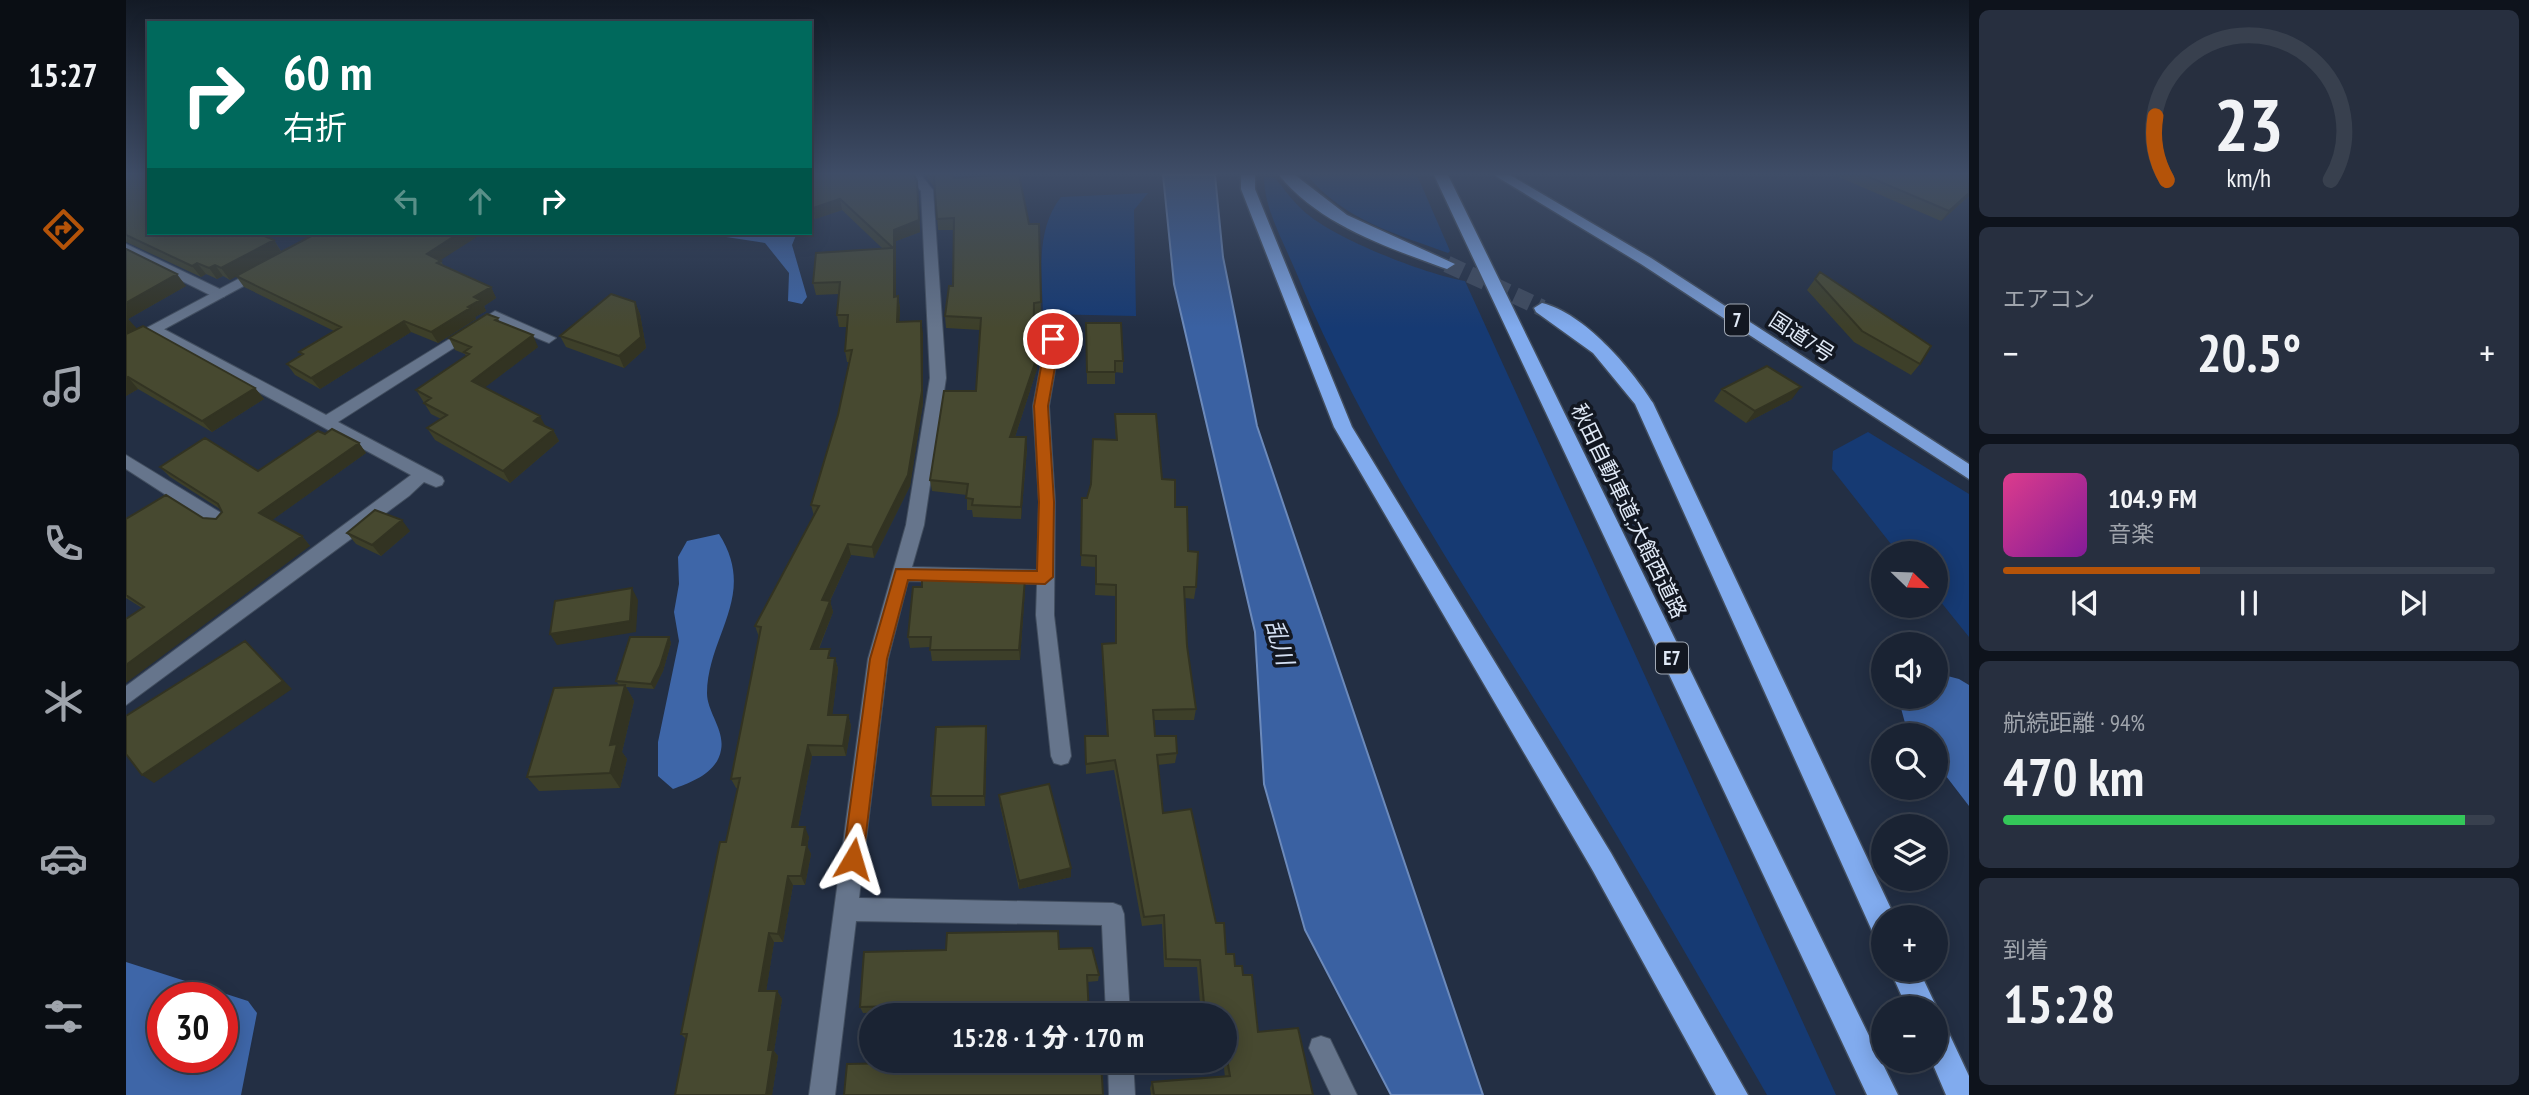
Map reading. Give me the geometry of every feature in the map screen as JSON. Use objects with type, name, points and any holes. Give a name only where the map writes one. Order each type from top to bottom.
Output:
[{"type":"highway","points":[[1263,226],[1343,427],[1602,862],[1733,1095]]},
{"type":"highway","points":[[1355,226],[1447,264]]},
{"type":"highway","name":"秋田自動車道;大館西道路","points":[[1465,226],[1883,1095]]},
{"type":"highway","name":"国道7号","points":[[1586,226],[1656,268],[1969,473]]},
{"type":"highway","points":[[1542,308],[1580,331],[1618,365],[1644,403],[1875,905]]},
{"type":"highway","points":[[1948,1064],[1962,1095]]},
{"type":"street","points":[[822,1095],[878,659],[915,525],[939,378],[929,226]]},
{"type":"street","points":[[126,248],[219,294]]},
{"type":"street","points":[[126,345],[276,262]]},
{"type":"street","points":[[326,422],[495,315],[549,338]]},
{"type":"street","points":[[1057,317],[1041,406],[1047,502],[1045,615],[1061,755]]},
{"type":"street","points":[[126,697],[403,492],[429,477],[155,330]]},
{"type":"street","points":[[126,461],[220,521]]},
{"type":"street","points":[[902,574],[1045,577]]},
{"type":"street","points":[[846,909],[1113,914],[1117,1003]]},
{"type":"street","points":[[1321,1048],[1344,1095]]},
{"type":"street","points":[[1121,1073],[1122,1095]]},
{"type":"shaded area","points":[[1047,226],[1134,226],[1136,316],[1043,314],[1041,269]]},
{"type":"shaded area","points":[[1276,226],[1324,226],[1407,264],[1465,281],[1836,1095],[1767,1095],[1606,818],[1393,468],[1325,339]]},
{"type":"shaded area","points":[[1377,226],[1439,226],[1450,251],[1448,253]]},
{"type":"shaded area","points":[[713,235],[796,235],[792,245],[807,297],[802,304],[788,301],[789,273],[765,243]]},
{"type":"shaded area","points":[[1868,432],[1969,494],[1969,637],[1948,611],[1948,541],[1889,541],[1832,469],[1833,451]]},
{"type":"shaded area","points":[[719,534],[730,556],[734,576],[733,596],[709,672],[707,693],[722,743],[721,750],[719,758],[709,771],[673,789],[658,776],[658,742],[679,641],[674,612],[679,584],[678,557],[687,541]]},
{"type":"shaded area","points":[[1948,676],[1969,685],[1969,806],[1948,779],[1948,723],[1905,723],[1901,709],[1948,709]]},
{"type":"shaded area","points":[[126,962],[189,982],[147,982],[147,1073],[238,1073],[238,998],[248,1001],[257,1013],[241,1095],[126,1095]]},
{"type":"water","name":"乱川","points":[[1168,226],[1220,226],[1223,257],[1257,426],[1483,1095],[1391,1095],[1305,930],[1264,784],[1255,632],[1174,284]]},
{"type":"building","points":[[126,226],[147,226],[147,235],[262,235],[274,240],[221,268],[215,265],[209,268],[197,263],[192,266],[126,235]]},
{"type":"building","points":[[869,226],[904,226],[894,230],[894,297],[898,296],[897,322],[921,321],[922,391],[908,475],[872,547],[848,544],[822,600],[830,601],[811,649],[830,649],[828,658],[835,658],[828,715],[848,715],[843,746],[808,745],[792,827],[805,827],[802,845],[807,845],[801,876],[788,876],[778,934],[769,933],[759,991],[777,991],[768,1050],[773,1050],[766,1095],[675,1095],[687,1034],[681,1034],[720,842],[726,842],[740,778],[731,779],[761,627],[755,626],[819,506],[811,505],[838,415],[852,350],[845,351],[848,315],[837,315],[840,282],[813,283],[816,253],[893,248]]},
{"type":"building","points":[[954,226],[1039,226],[1041,302],[1034,303],[1033,357],[1037,357],[1010,437],[1026,437],[1021,507],[972,505],[973,499],[966,498],[968,484],[930,480],[944,391],[976,391],[981,318],[945,316],[949,286],[953,286]]},
{"type":"building","points":[[313,235],[456,235],[427,254],[441,261],[437,263],[491,287],[474,297],[480,300],[468,307],[470,308],[431,332],[404,321],[311,378],[287,364],[303,354],[299,352],[341,327],[236,276]]},
{"type":"building","points":[[126,249],[177,274],[126,303]]},
{"type":"building","points":[[1820,272],[1931,346],[1920,364],[1862,331],[1815,279]]},
{"type":"building","points":[[611,294],[635,302],[641,337],[619,356],[560,336]]},
{"type":"building","points":[[487,314],[498,318],[495,320],[533,335],[472,381],[540,416],[534,421],[553,430],[503,471],[427,428],[447,415],[424,403],[431,398],[416,390],[469,354],[464,352],[471,347],[449,338]]},
{"type":"building","points":[[1086,323],[1121,323],[1123,361],[1115,361],[1115,372],[1087,372]]},
{"type":"building","points":[[143,326],[255,388],[202,421],[126,378],[126,334]]},
{"type":"building","points":[[1767,366],[1801,387],[1755,411],[1722,389]]},
{"type":"building","points":[[1115,414],[1156,414],[1162,479],[1175,480],[1175,507],[1187,507],[1188,551],[1198,552],[1196,587],[1184,587],[1187,646],[1196,709],[1153,710],[1155,736],[1176,736],[1177,753],[1157,755],[1163,813],[1191,809],[1216,923],[1224,923],[1226,954],[1234,954],[1235,966],[1242,966],[1243,975],[1252,975],[1258,1032],[1298,1028],[1313,1095],[1154,1095],[1152,1082],[1230,1076],[1229,1073],[1237,1073],[1237,1003],[1204,1003],[1200,960],[1166,959],[1164,915],[1144,917],[1115,760],[1086,764],[1085,736],[1108,736],[1102,644],[1116,643],[1116,585],[1096,584],[1096,556],[1081,555],[1082,498],[1087,498],[1091,484],[1093,439],[1117,440]]},
{"type":"building","points":[[332,429],[359,443],[259,513],[302,536],[126,665],[126,619],[144,607],[126,595],[126,519],[166,495],[203,518],[216,519],[222,512],[218,504],[160,467],[205,438],[258,471],[318,431],[325,434]]},
{"type":"building","points":[[375,510],[402,520],[372,545],[347,533]]},
{"type":"building","points":[[922,576],[948,576],[947,580],[1025,579],[1019,650],[930,650],[931,637],[908,637],[913,587],[922,587]]},
{"type":"building","points":[[632,588],[630,621],[550,634],[555,601]]},
{"type":"building","points":[[630,637],[669,637],[651,684],[616,681]]},
{"type":"building","points":[[245,641],[283,681],[142,775],[126,754],[126,716]]},
{"type":"building","points":[[625,685],[610,745],[617,744],[610,773],[527,777],[554,688]]},
{"type":"building","points":[[986,726],[984,796],[931,796],[936,727]]},
{"type":"building","points":[[1049,784],[1071,868],[1019,881],[999,795]]},
{"type":"building","points":[[1058,931],[1059,949],[1092,948],[1099,975],[1087,975],[1088,1003],[860,1003],[864,952],[946,950],[947,933]]},
{"type":"building","points":[[847,1064],[859,1064],[859,1073],[1102,1073],[1103,1095],[844,1095]]},
{"type":"tunnel","points":[[1447,264],[1542,308]]},
{"type":"route","points":[[853,859],[878,659],[902,574],[1045,577],[1047,502],[1041,406],[1053,339]]}]
